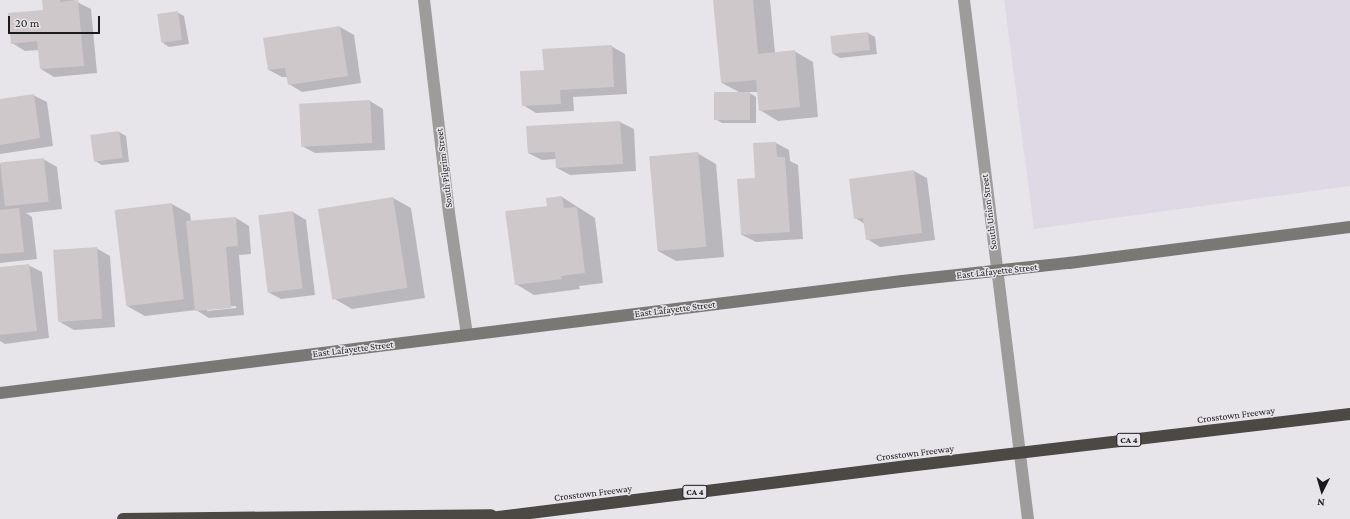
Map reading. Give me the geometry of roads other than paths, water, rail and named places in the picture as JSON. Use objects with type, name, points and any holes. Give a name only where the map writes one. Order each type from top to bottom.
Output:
[{"type":"highway","name":"Crosstown Freeway","points":[[482,519],[908,466],[1350,414]]},
{"type":"highway","points":[[123,519],[510,515]]},
{"type":"street","name":"South Pilgrim Street","points":[[424,0],[449,213],[467,335]]},
{"type":"street","name":"South Union Street","points":[[964,0],[996,272],[1028,519]]},
{"type":"street","name":"East Lafayette Street","points":[[0,393],[902,281],[996,272],[1350,227]]}]
